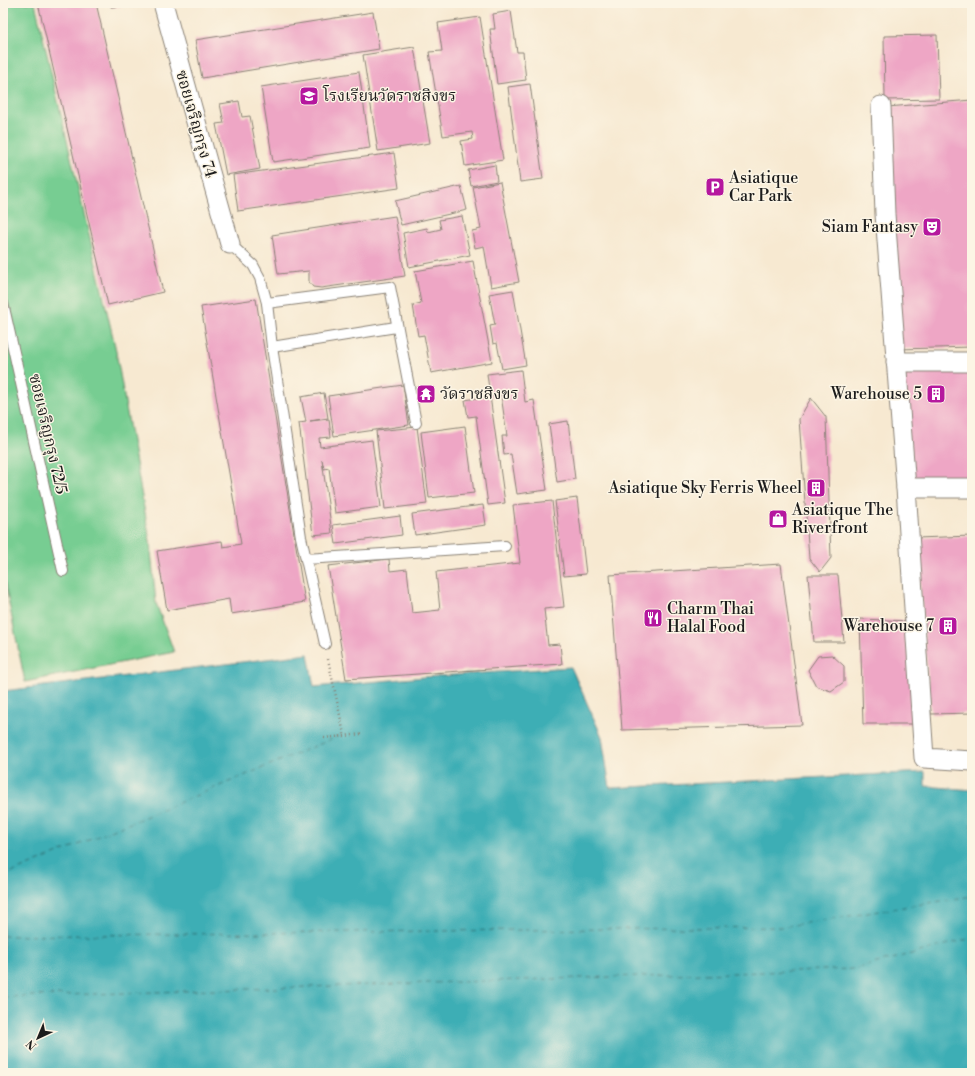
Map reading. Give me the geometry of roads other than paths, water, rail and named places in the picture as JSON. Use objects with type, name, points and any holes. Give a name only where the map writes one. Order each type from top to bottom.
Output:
[{"type":"street","name":"ซอยเจริญกรุง 74","points":[[163,3],[230,244]]},
{"type":"street","points":[[881,106],[885,214],[906,488],[924,758],[972,761]]},
{"type":"street","points":[[896,362],[972,362]]},
{"type":"street","points":[[906,488],[972,488]]},
{"type":"lane","points":[[230,244],[253,265],[260,278],[267,303],[272,347],[301,537],[325,644]]},
{"type":"lane","points":[[267,303],[390,287],[396,327],[416,423]]},
{"type":"lane","name":"ซอยเจริญกรุง 72/5","points":[[3,303],[63,571]]},
{"type":"lane","points":[[272,347],[396,327]]},
{"type":"lane","points":[[306,559],[505,546]]},
{"type":"water","points":[[308,654],[314,687],[424,677],[571,667],[602,737],[610,788],[925,772],[925,786],[972,790],[972,1073],[3,1073],[3,691]]},
{"type":"place","name":"โรงเรียนวัดราชสิงขร","points":[[309,96]]},
{"type":"place","name":"Asiatique Car Park","points":[[715,187]]},
{"type":"place","name":"Siam Fantasy","points":[[932,227]]},
{"type":"place","name":"วัดราชสิงขร","points":[[426,394]]},
{"type":"place","name":"Warehouse 5","points":[[936,394]]},
{"type":"place","name":"Asiatique Sky Ferris Wheel","points":[[816,488]]},
{"type":"place","name":"Asiatique The Riverfront","points":[[778,519]]},
{"type":"place","name":"Charm Thai Halal Food","points":[[653,618]]},
{"type":"place","name":"Warehouse 7","points":[[948,626]]}]
